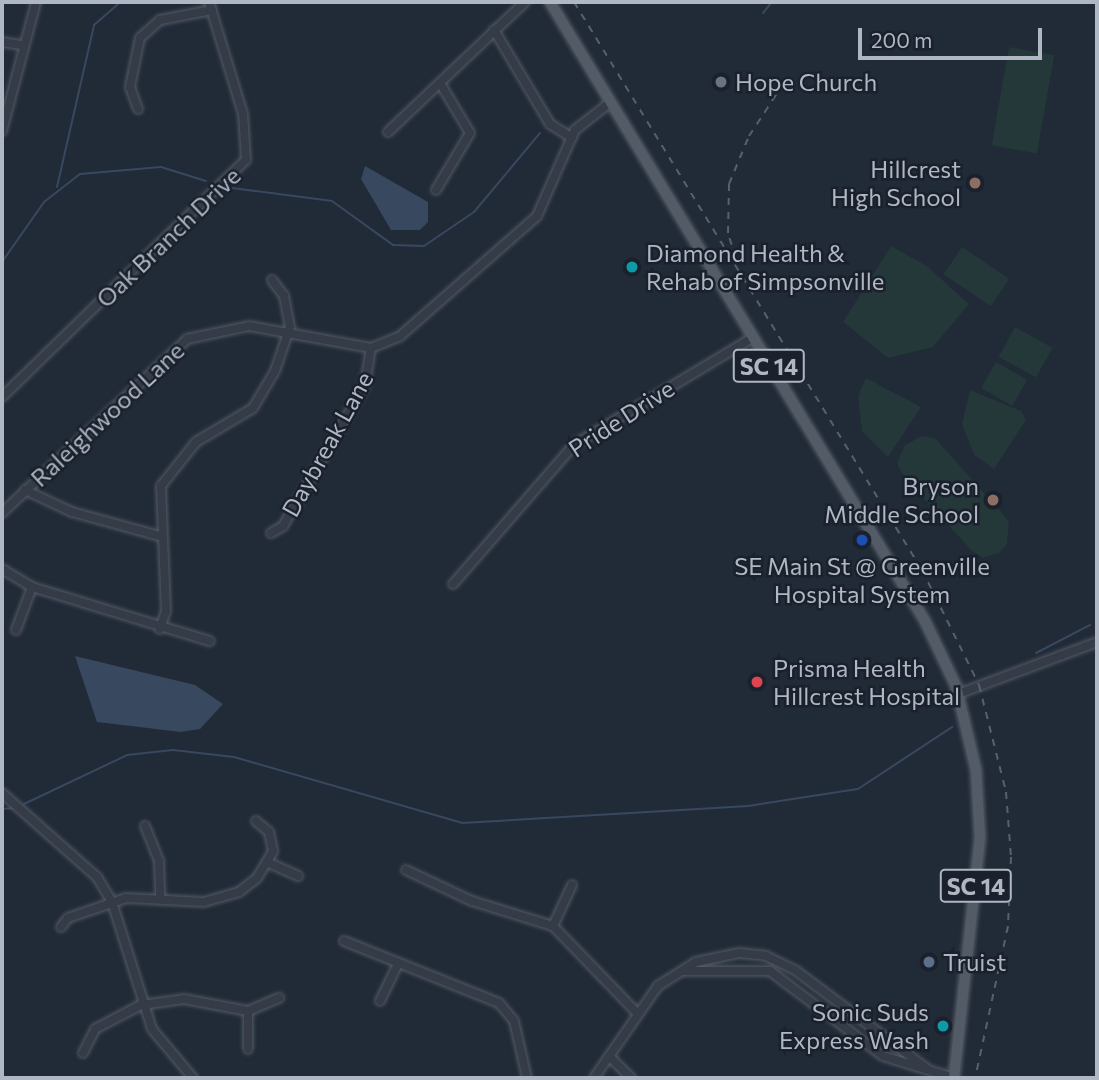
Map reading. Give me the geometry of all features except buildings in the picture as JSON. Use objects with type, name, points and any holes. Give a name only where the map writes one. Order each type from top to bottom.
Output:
[{"type":"main road","name":"SC 14","points":[[548,3],[925,621],[958,694],[975,769],[980,838],[955,1078]]},
{"type":"street","points":[[2,131],[22,45],[36,2]]},
{"type":"street","points":[[388,132],[526,2]]},
{"type":"street","points":[[138,109],[130,87],[140,38],[160,20],[210,6]]},
{"type":"street","name":"Oak Branch Drive","points":[[2,397],[246,160],[243,114],[210,6]]},
{"type":"street","points":[[494,30],[550,124],[572,138]]},
{"type":"street","points":[[2,42],[22,45]]},
{"type":"street","points":[[436,190],[470,132],[440,83]]},
{"type":"street","points":[[371,348],[400,335],[537,216],[572,138],[588,115],[608,104]]},
{"type":"street","points":[[160,629],[166,611],[163,537],[166,473],[196,442],[253,408],[289,334],[288,307],[272,280]]},
{"type":"street","name":"Raleighwood Lane","points":[[2,513],[187,339],[227,326],[371,348]]},
{"type":"street","name":"Pride Drive","points":[[453,584],[574,444],[752,338]]},
{"type":"street","name":"Daybreak Lane","points":[[271,533],[283,526],[365,385],[371,348]]},
{"type":"street","points":[[24,490],[72,512],[163,537]]},
{"type":"street","points":[[2,569],[32,587],[160,629],[210,641]]},
{"type":"street","points":[[16,630],[32,587]]},
{"type":"street","points":[[958,694],[1097,642]]},
{"type":"street","points":[[2,793],[81,858],[112,902],[141,1005],[163,1047],[192,1078]]},
{"type":"street","points":[[61,927],[112,902],[160,897],[225,898],[251,883],[269,863],[271,837],[256,821]]},
{"type":"street","points":[[145,826],[159,861],[160,897]]},
{"type":"street","points":[[269,863],[298,876]]},
{"type":"street","points":[[406,870],[554,926],[637,1013]]},
{"type":"street","points":[[554,926],[572,885]]},
{"type":"street","points":[[344,941],[503,1006],[517,1028],[527,1078]]},
{"type":"street","points":[[594,1078],[658,986],[684,971],[729,954],[777,960],[926,1068],[955,1078]]},
{"type":"street","points":[[380,1001],[398,964]]},
{"type":"street","points":[[684,971],[770,971],[882,1055],[914,1070],[926,1068]]},
{"type":"street","points":[[83,1054],[95,1029],[141,1005],[184,999],[248,1011],[279,998]]},
{"type":"street","points":[[248,1011],[248,1049]]},
{"type":"street","points":[[609,1056],[631,1078]]},
{"type":"shaded area","points":[[1009,47],[1054,55],[1037,153],[992,145]]},
{"type":"shaded area","points":[[891,246],[927,266],[969,304],[933,347],[888,358],[843,322]]},
{"type":"shaded area","points":[[962,247],[1009,279],[991,306],[944,274]]},
{"type":"shaded area","points":[[1015,327],[1053,348],[1036,378],[999,357]]},
{"type":"shaded area","points":[[996,362],[1027,380],[1012,406],[981,388]]},
{"type":"shaded area","points":[[866,378],[921,407],[888,457],[862,431],[858,396]]},
{"type":"shaded area","points":[[970,390],[1021,411],[1026,420],[994,469],[974,455],[962,424]]},
{"type":"shaded area","points":[[922,436],[935,438],[1009,521],[1007,544],[999,553],[983,558],[972,551],[903,476],[897,463],[905,445]]},
{"type":"water","points":[[365,166],[428,202],[428,222],[420,230],[391,230],[361,179]]},
{"type":"water","points":[[75,656],[195,685],[223,704],[200,729],[181,732],[97,722]]},
{"type":"waterway","points":[[57,187],[94,25],[120,2]]},
{"type":"waterway","points":[[763,13],[772,2]]},
{"type":"waterway","points":[[232,188],[332,201],[393,245],[424,246],[474,212],[540,133]]},
{"type":"waterway","points":[[2,262],[44,202],[80,174],[161,167],[206,181]]},
{"type":"waterway","points":[[1036,653],[1090,625]]},
{"type":"waterway","points":[[24,804],[127,755],[173,750],[234,757],[462,823],[748,806],[858,789],[952,727]]},
{"type":"waterway","points":[[2,809],[13,808]]},
{"type":"railway","points":[[574,2],[922,570],[979,685],[1006,792],[1011,857],[1008,926],[975,1078]]},
{"type":"railway","points":[[736,258],[728,233],[729,184],[749,136],[784,83]]},
{"type":"place","name":"Hope Church","points":[[721,82]]},
{"type":"place","name":"Hillcrest High School","points":[[975,183]]},
{"type":"place","name":"Diamond Health & Rehab of Simpsonville","points":[[632,267]]},
{"type":"place","name":"Bryson Middle School","points":[[993,500]]},
{"type":"place","name":"SE Main St @ Greenville Hospital System","points":[[862,540]]},
{"type":"place","name":"Prisma Health Hillcrest Hospital","points":[[757,682]]},
{"type":"place","name":"Truist","points":[[929,962]]},
{"type":"place","name":"Sonic Suds Express Wash","points":[[943,1026]]}]
